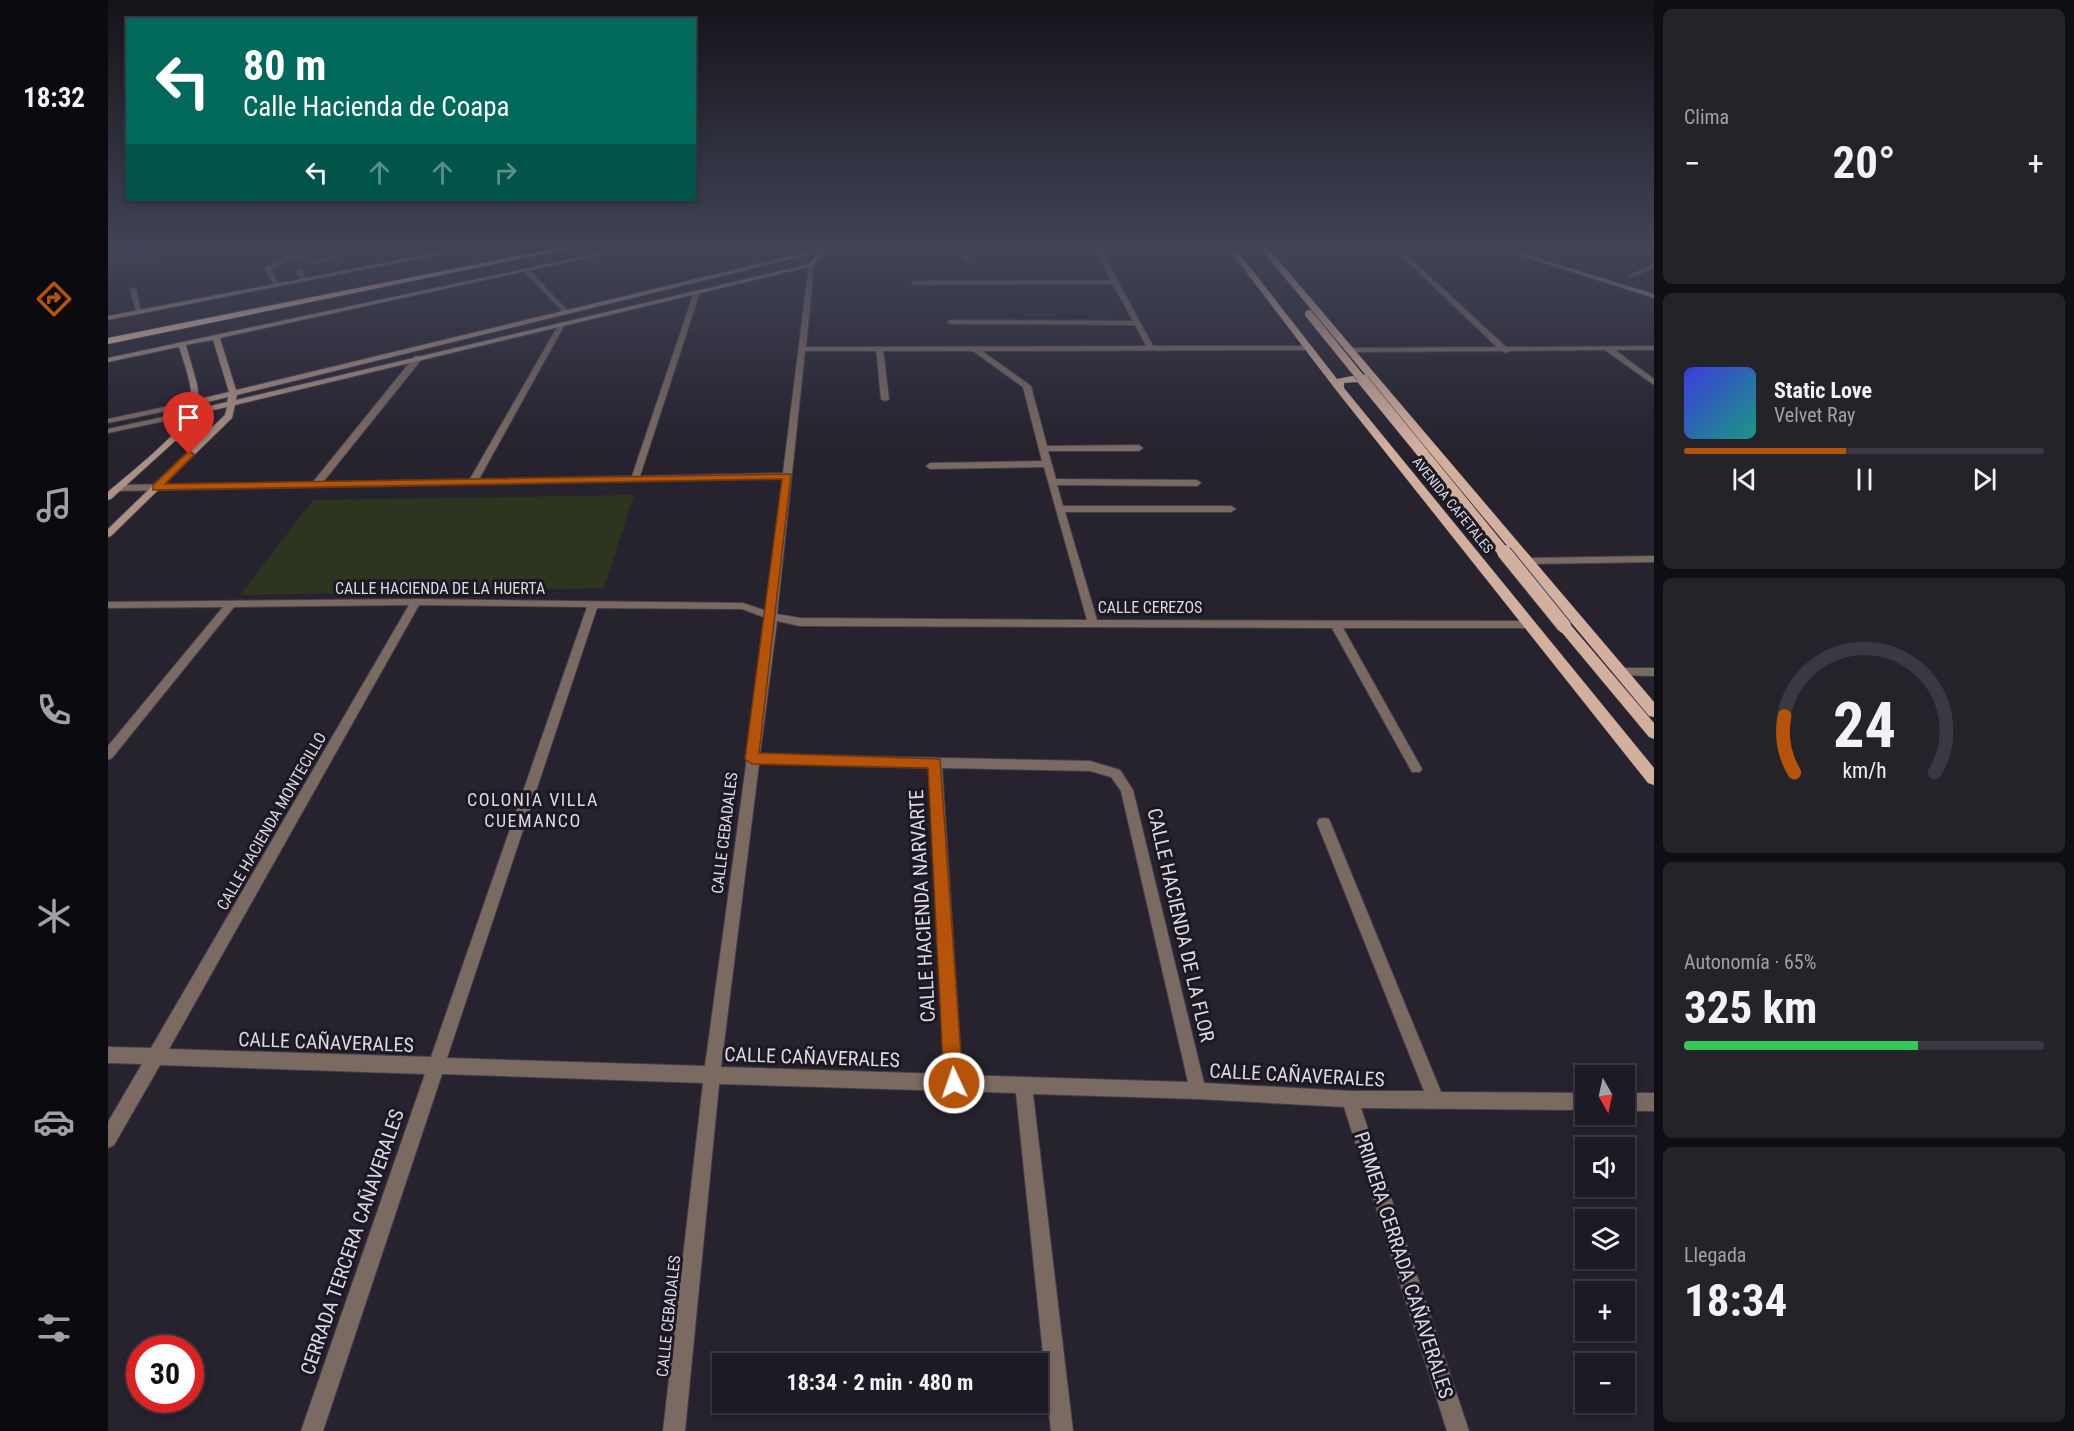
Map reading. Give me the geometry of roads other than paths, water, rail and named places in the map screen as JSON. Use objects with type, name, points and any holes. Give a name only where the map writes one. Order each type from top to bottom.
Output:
[{"type":"highway","points":[[108,331],[190,315]]},
{"type":"highway","points":[[108,341],[238,315]]},
{"type":"main road","name":"AVENIDA CAFETALES","points":[[1283,315],[1339,388],[1654,779]]},
{"type":"main road","points":[[1289,315],[1299,335]]},
{"type":"main road","points":[[1310,315],[1654,733]]},
{"type":"main road","name":"AVENIDA CAFETALES","points":[[1321,315],[1654,712]]},
{"type":"main road","points":[[1339,388],[1338,382],[1352,379],[1366,381],[1385,390]]},
{"type":"street","points":[[108,318],[125,315]]},
{"type":"street","points":[[108,360],[322,315]]},
{"type":"street","points":[[108,431],[195,412],[233,398],[329,370],[560,315]]},
{"type":"street","points":[[108,420],[333,378],[600,315]]},
{"type":"street","points":[[635,479],[689,315]]},
{"type":"street","name":"CALLE CEBADALES","points":[[674,1431],[712,1074],[771,616],[806,315]]},
{"type":"street","points":[[1133,315],[1151,349]]},
{"type":"street","points":[[1467,315],[1506,351]]},
{"type":"street","points":[[950,322],[1137,323]]},
{"type":"street","points":[[473,482],[562,324]]},
{"type":"street","points":[[108,534],[229,416],[233,398],[216,338]]},
{"type":"street","points":[[108,497],[190,422],[195,412],[197,402],[182,345]]},
{"type":"street","points":[[802,349],[1309,348]]},
{"type":"street","points":[[1351,350],[1506,351],[1654,348]]},
{"type":"street","points":[[879,349],[885,399]]},
{"type":"street","points":[[975,349],[1027,386],[1042,449],[1093,623]]},
{"type":"street","points":[[1608,349],[1654,383]]},
{"type":"street","points":[[316,484],[418,358]]},
{"type":"street","points":[[329,370],[333,378]]},
{"type":"street","points":[[173,438],[206,438]]},
{"type":"street","points":[[1042,449],[1139,448]]},
{"type":"street","points":[[930,466],[1047,464]]},
{"type":"street","points":[[117,488],[788,476]]},
{"type":"street","points":[[1052,482],[1197,483]]},
{"type":"street","points":[[1059,509],[1231,509]]},
{"type":"street","points":[[1528,561],[1654,559]]},
{"type":"street","name":"CALLE HACIENDA DE LA HUERTA","points":[[108,605],[416,602],[743,606],[771,616]]},
{"type":"street","name":"CALLE HACIENDA MONTECILLO","points":[[108,1138],[416,602]]},
{"type":"street","points":[[108,755],[231,604]]},
{"type":"street","name":"CERRADA TERCERA CAÑAVERALES","points":[[312,1431],[593,605]]},
{"type":"street","name":"CALLE CEREZOS","points":[[771,616],[800,622],[1529,625]]},
{"type":"street","points":[[1335,624],[1416,770]]},
{"type":"street","points":[[1621,672],[1654,672]]},
{"type":"street","points":[[752,759],[934,763]]},
{"type":"street","name":"CALLE HACIENDA DE LA FLOR","points":[[934,763],[1090,766],[1115,773],[1127,790],[1198,1091]]},
{"type":"street","name":"CALLE HACIENDA NARVARTE","points":[[934,763],[954,1083]]},
{"type":"street","points":[[1324,823],[1436,1101]]},
{"type":"street","name":"CALLE CAÑAVERALES","points":[[108,1055],[1198,1091],[1350,1099],[1575,1102]]},
{"type":"street","points":[[1024,1086],[1062,1431]]},
{"type":"street","name":"PRIMERA CERRADA CAÑAVERALES","points":[[1350,1099],[1458,1431]]},
{"type":"street","points":[[1635,1102],[1654,1102]]},
{"type":"district","name":"COLONIA VILLA CUEMANCO","points":[[533,810]]}]
